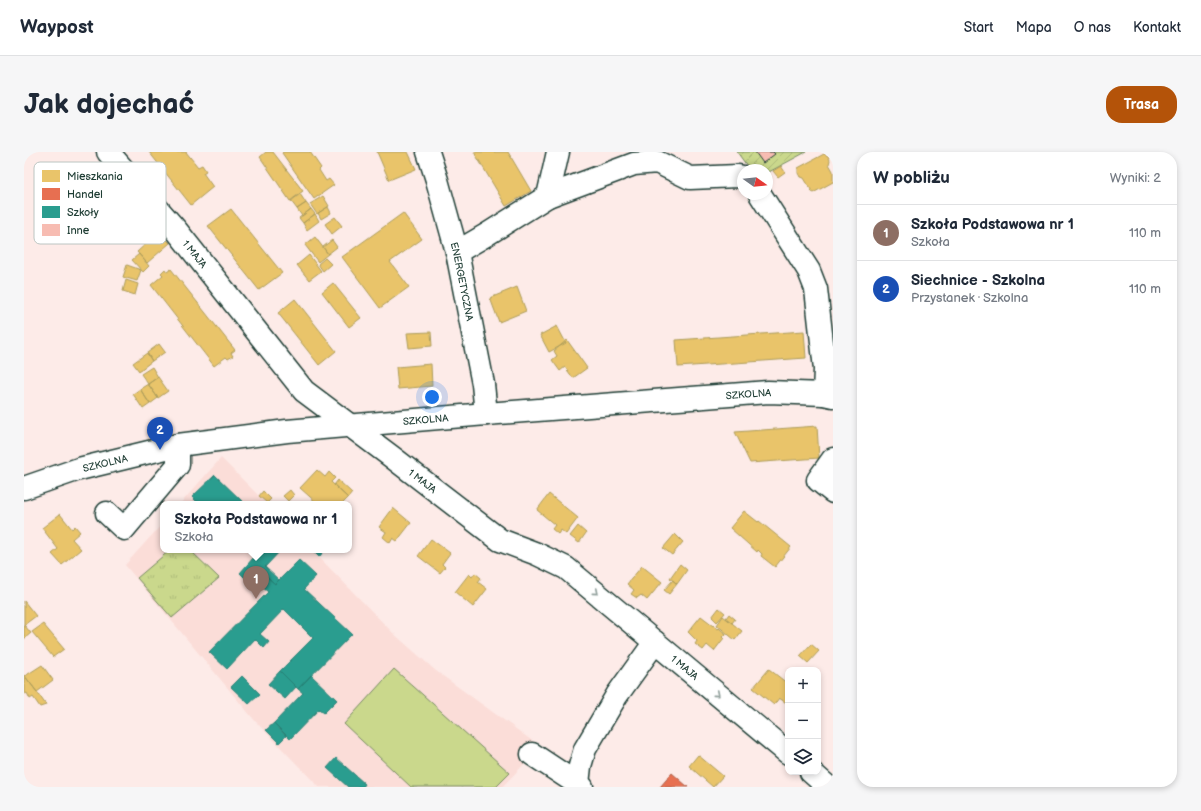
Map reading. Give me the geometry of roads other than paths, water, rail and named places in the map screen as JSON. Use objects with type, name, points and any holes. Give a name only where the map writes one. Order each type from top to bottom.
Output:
[{"type":"street","name":"1 MAJA","points":[[108,152],[117,162]]},
{"type":"street","name":"ENERGETYCZNA","points":[[428,152],[438,180],[457,252],[483,384],[486,414]]},
{"type":"street","points":[[548,196],[558,152]]},
{"type":"street","points":[[457,252],[548,196],[634,164],[657,162],[690,178],[737,176]]},
{"type":"street","points":[[764,200],[809,271],[816,288],[828,394]]},
{"type":"street","name":"1 MAJA","points":[[166,218],[304,392],[500,540],[537,554],[566,568],[785,750]]},
{"type":"street","name":"SZKOLNA","points":[[24,488],[79,470],[178,445],[287,431],[768,392],[828,394]]},
{"type":"street","points":[[107,513],[124,529],[178,465],[178,445]]},
{"type":"street","points":[[833,459],[818,480],[833,492]]},
{"type":"street","points":[[580,786],[580,766],[585,749],[618,695],[655,642]]},
{"type":"street","points":[[532,754],[580,786]]},
{"type":"street","points":[[814,775],[828,787]]},
{"type":"place","name":"Siechnice - Szkolna","points":[[160,450]]},
{"type":"place","name":"Szkoła Podstawowa nr 1","points":[[256,599]]}]
